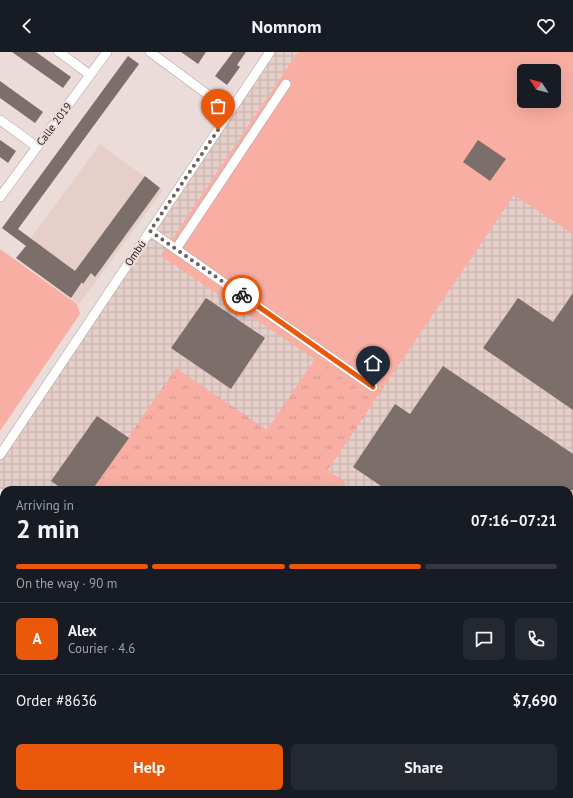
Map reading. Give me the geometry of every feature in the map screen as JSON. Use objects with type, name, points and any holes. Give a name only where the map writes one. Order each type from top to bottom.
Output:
[{"type":"street","points":[[59,52],[90,75]]},
{"type":"street","name":"Calle 2019","points":[[0,196],[107,52]]},
{"type":"street","points":[[150,52],[230,111]]},
{"type":"street","name":"Ombú","points":[[0,455],[270,52]]},
{"type":"street","points":[[176,249],[286,84]]},
{"type":"street","points":[[0,120],[37,147]]},
{"type":"street","points":[[150,231],[373,387]]},
{"type":"shaded area","points":[[270,52],[573,52],[573,486],[0,486],[0,455]]},
{"type":"shaded area","points":[[100,144],[163,190],[79,304],[16,258]]},
{"type":"green space","points":[[298,52],[573,52],[573,234],[514,195],[375,400],[161,256]]},
{"type":"green space","points":[[0,249],[77,304],[80,314],[0,431]]},
{"type":"green space","points":[[315,359],[375,400],[328,470],[346,483],[344,486],[95,486],[176,368],[267,430]]},
{"type":"building","points":[[12,52],[36,52],[71,77],[63,88]]},
{"type":"building","points":[[181,52],[206,52],[198,64]]},
{"type":"building","points":[[233,52],[246,52],[237,65],[240,67],[227,85],[215,76]]},
{"type":"building","points":[[128,56],[139,64],[18,229],[75,271],[145,176],[160,188],[95,277],[91,273],[83,284],[82,282],[71,298],[16,258],[26,246],[2,228]]},
{"type":"building","points":[[0,81],[43,112],[35,123],[0,98]]},
{"type":"building","points":[[0,140],[16,151],[8,163],[0,157]]},
{"type":"building","points":[[478,140],[506,159],[490,181],[463,162]]},
{"type":"building","points":[[573,293],[573,410],[483,348],[518,298],[553,322]]},
{"type":"building","points":[[206,298],[265,338],[231,389],[171,348]]},
{"type":"building","points":[[443,366],[573,454],[573,486],[381,486],[353,467],[395,404],[410,414]]},
{"type":"building","points":[[97,416],[129,438],[95,486],[58,486],[51,481]]},
{"type":"way so far","points":[[218,130],[150,231],[242,295]]},
{"type":"route","points":[[242,295],[373,387]]}]
